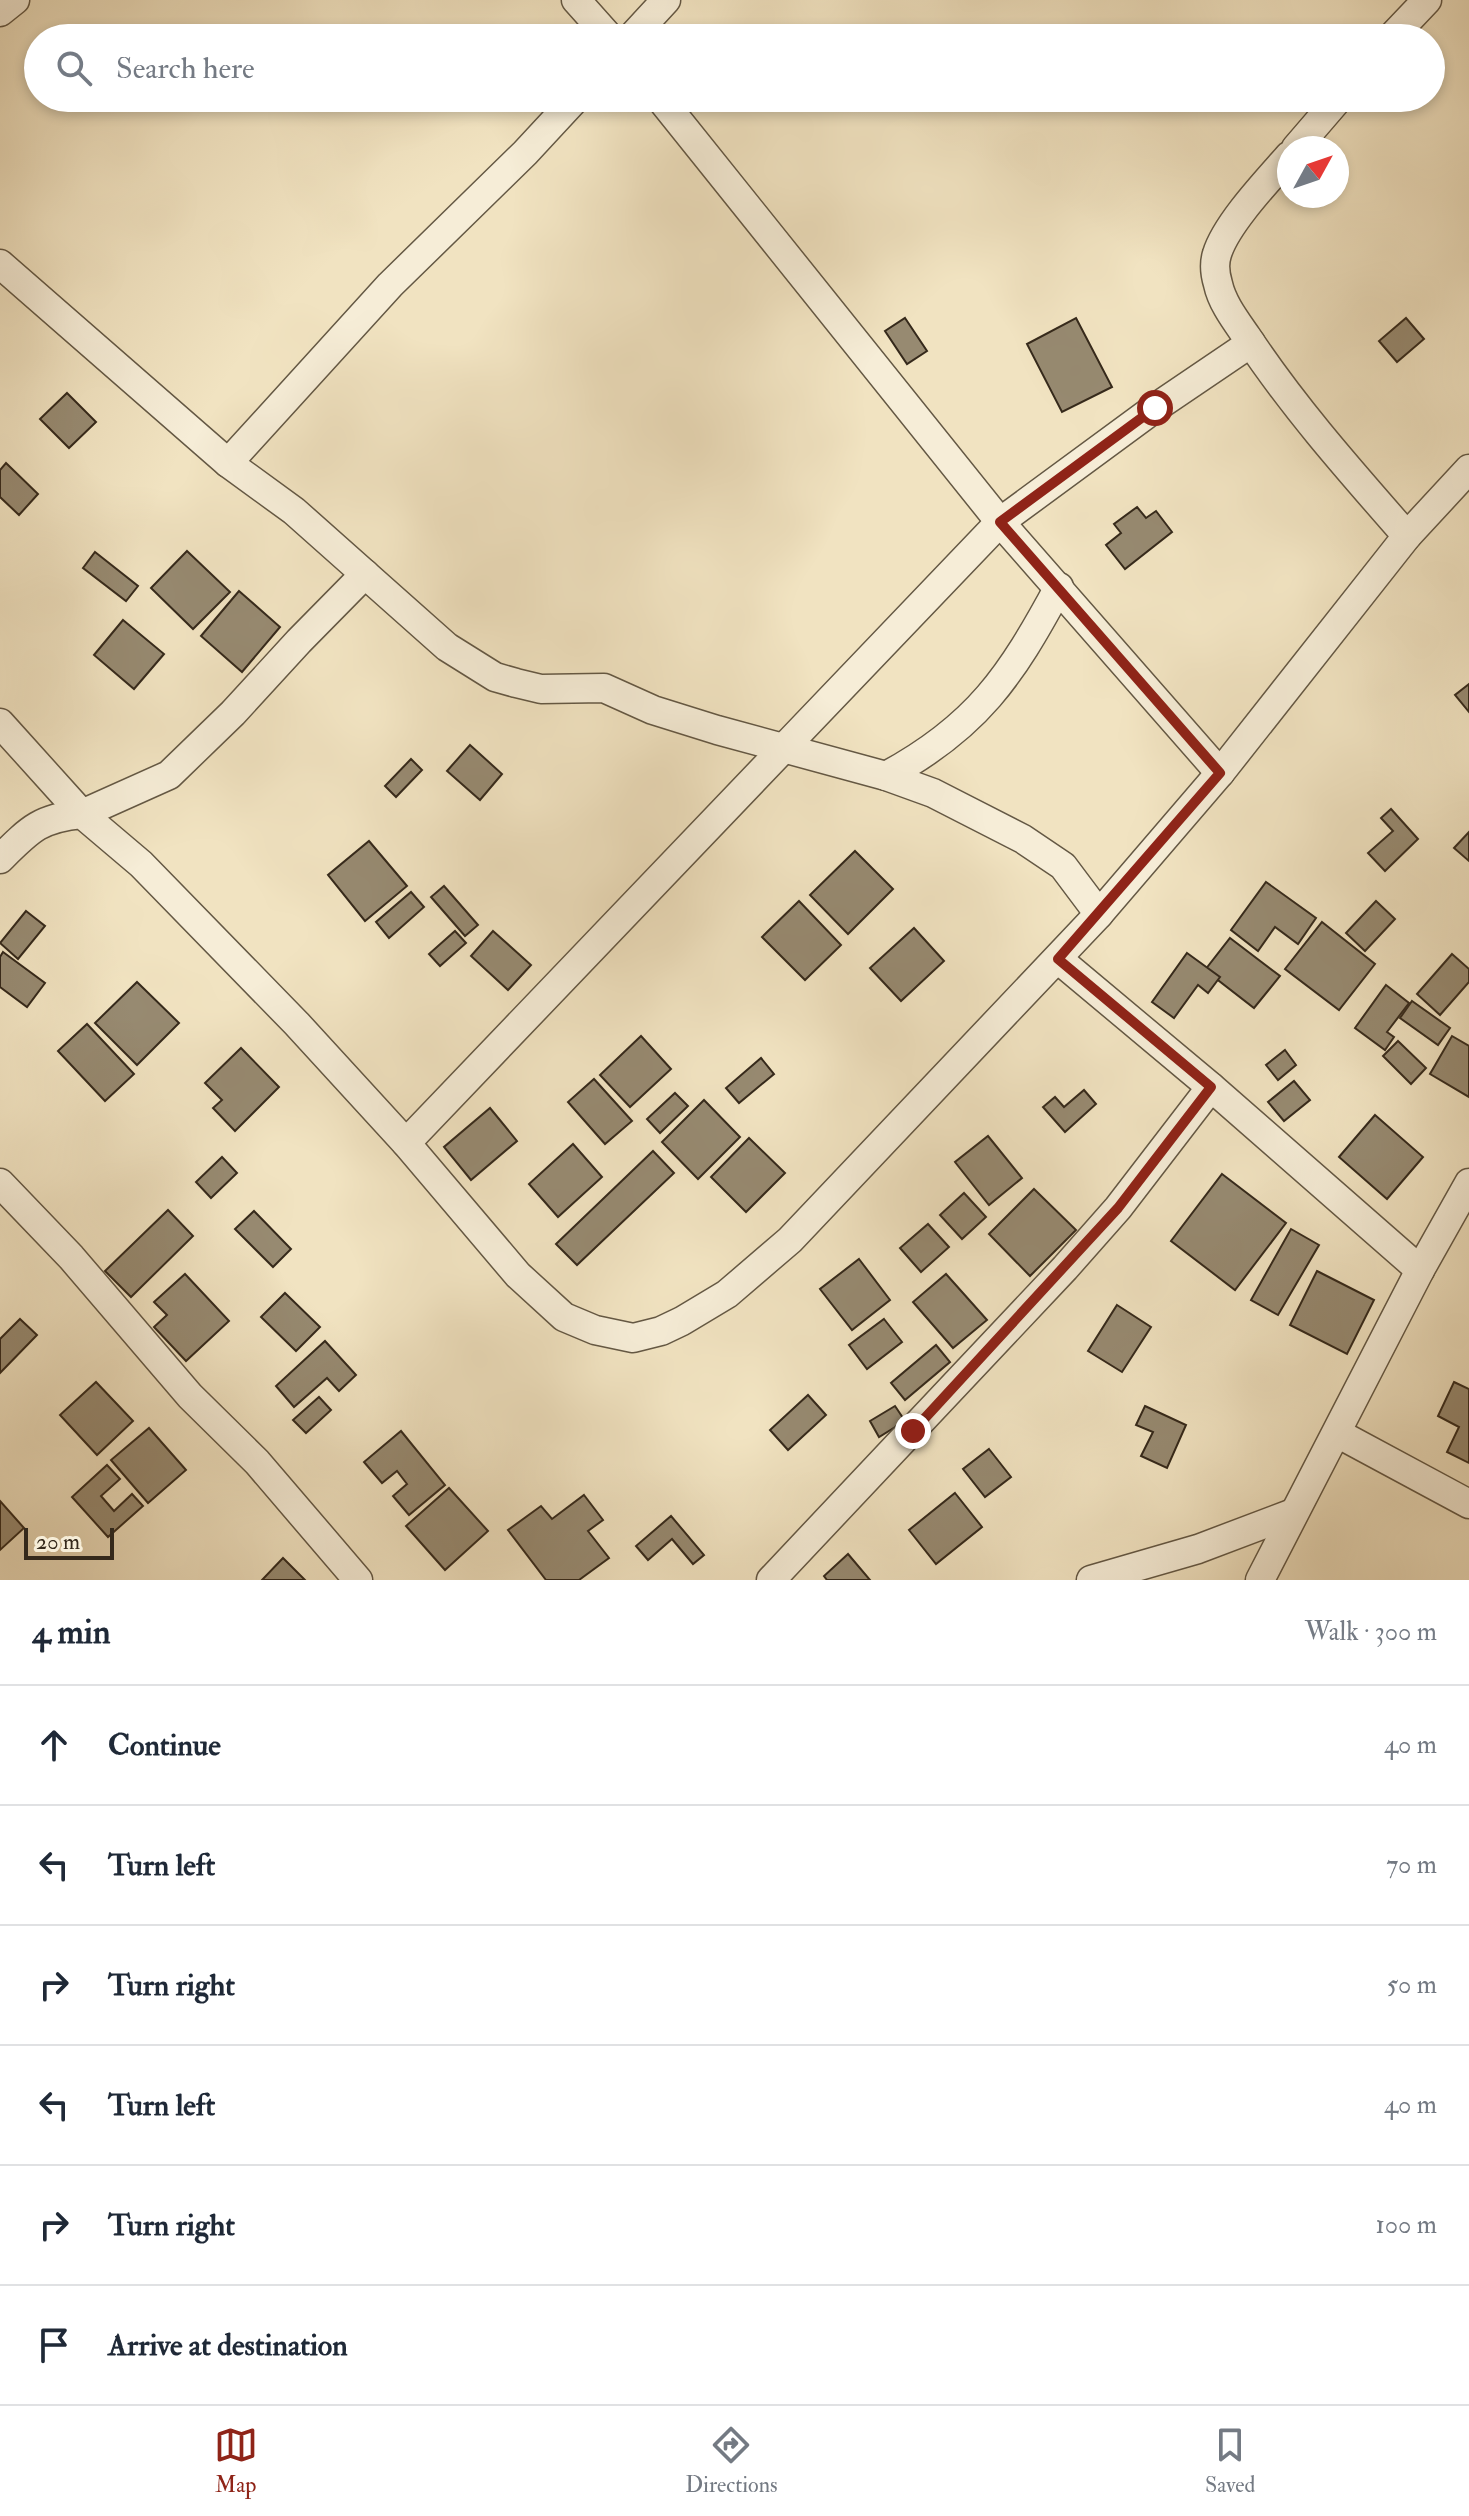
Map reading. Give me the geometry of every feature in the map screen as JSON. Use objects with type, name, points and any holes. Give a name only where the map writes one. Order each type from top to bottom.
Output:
[{"type":"street","points":[[0,12],[15,0]]},
{"type":"street","points":[[576,0],[597,24]]},
{"type":"street","points":[[644,24],[666,0]]},
{"type":"street","points":[[1404,24],[1427,0]]},
{"type":"street","points":[[228,463],[390,285],[563,112]]},
{"type":"street","points":[[671,112],[1000,522],[1220,773]]},
{"type":"street","points":[[1306,136],[1327,112]]},
{"type":"street","points":[[1277,170],[1253,199],[1217,253],[1218,286],[1251,343],[1315,429],[1407,536]]},
{"type":"street","points":[[0,264],[228,463],[294,511],[447,647],[495,677],[541,689],[604,688],[653,710],[886,776],[933,793],[1023,839],[1063,866],[1099,914]]},
{"type":"street","points":[[406,1143],[1000,522],[1155,408],[1251,343]]},
{"type":"street","points":[[0,723],[82,814],[141,864],[297,1024],[406,1143],[518,1275],[564,1317],[595,1330],[633,1338],[661,1331],[727,1294],[790,1240],[1099,914],[1220,773],[1407,536],[1469,469]]},
{"type":"street","points":[[0,859],[25,833],[53,817],[82,814],[169,775],[233,713],[365,574]]},
{"type":"street","points":[[886,776],[919,758],[985,703],[1025,651],[1059,587]]},
{"type":"street","points":[[1058,959],[1211,1087],[1420,1270]]},
{"type":"street","points":[[771,1580],[1083,1248],[1118,1208],[1211,1087]]},
{"type":"street","points":[[0,1183],[71,1257],[190,1396],[257,1462],[358,1580]]},
{"type":"street","points":[[1260,1580],[1420,1270],[1469,1183]]},
{"type":"street","points":[[1337,1433],[1469,1504]]},
{"type":"street","points":[[1091,1580],[1198,1549],[1293,1513]]},
{"type":"building","points":[[905,318],[927,351],[907,364],[885,331]]},
{"type":"building","points":[[1076,318],[1112,387],[1062,412],[1027,344]]},
{"type":"building","points":[[1406,318],[1424,339],[1397,362],[1379,341]]},
{"type":"building","points":[[67,393],[96,422],[69,448],[40,419]]},
{"type":"building","points":[[6,463],[38,494],[19,515],[0,497],[0,470]]},
{"type":"building","points":[[1137,507],[1146,518],[1156,511],[1172,532],[1125,569],[1106,545],[1121,533],[1114,524]]},
{"type":"building","points":[[187,551],[230,592],[193,629],[151,588]]},
{"type":"building","points":[[95,552],[138,586],[126,601],[83,568]]},
{"type":"building","points":[[239,591],[280,627],[242,672],[201,636]]},
{"type":"building","points":[[123,620],[164,654],[134,689],[94,655]]},
{"type":"building","points":[[1469,684],[1469,712],[1455,695]]},
{"type":"building","points":[[470,745],[502,774],[480,800],[447,771]]},
{"type":"building","points":[[411,759],[422,770],[396,797],[385,786]]},
{"type":"building","points":[[1391,809],[1418,839],[1385,871],[1368,853],[1393,831],[1381,818]]},
{"type":"building","points":[[1469,832],[1469,861],[1454,848]]},
{"type":"building","points":[[369,841],[407,886],[365,921],[328,875]]},
{"type":"building","points":[[855,851],[893,889],[848,934],[810,895]]},
{"type":"building","points":[[1266,882],[1316,918],[1298,944],[1275,927],[1258,951],[1231,930]]},
{"type":"building","points":[[444,886],[478,925],[465,936],[431,897]]},
{"type":"building","points":[[411,892],[424,907],[389,938],[376,922]]},
{"type":"building","points":[[799,901],[841,945],[805,980],[762,937]]},
{"type":"building","points":[[1376,901],[1395,919],[1365,951],[1346,933]]},
{"type":"building","points":[[26,911],[45,926],[18,959],[0,943]]},
{"type":"building","points":[[1322,922],[1375,964],[1339,1010],[1285,969]]},
{"type":"building","points":[[914,928],[944,961],[901,1001],[870,968]]},
{"type":"building","points":[[455,931],[466,943],[440,966],[429,954]]},
{"type":"building","points":[[493,931],[531,965],[508,990],[471,956]]},
{"type":"building","points":[[1230,938],[1280,976],[1254,1008],[1205,970]]},
{"type":"building","points":[[3,952],[45,983],[27,1007],[0,987],[0,957]]},
{"type":"building","points":[[1187,953],[1220,977],[1208,993],[1198,985],[1174,1018],[1152,1002]]},
{"type":"building","points":[[1452,954],[1469,969],[1469,982],[1440,1015],[1417,994]]},
{"type":"building","points":[[137,982],[179,1023],[137,1065],[95,1023]]},
{"type":"building","points":[[1386,985],[1409,1003],[1387,1032],[1394,1037],[1385,1050],[1355,1028]]},
{"type":"building","points":[[1412,1001],[1450,1028],[1438,1045],[1400,1018]]},
{"type":"building","points":[[87,1024],[134,1074],[105,1101],[58,1051]]},
{"type":"building","points":[[641,1036],[671,1069],[630,1107],[600,1075]]},
{"type":"building","points":[[1452,1036],[1469,1046],[1469,1097],[1430,1074]]},
{"type":"building","points":[[1398,1041],[1426,1068],[1411,1084],[1383,1056]]},
{"type":"building","points":[[241,1048],[279,1087],[235,1131],[213,1108],[222,1100],[205,1083]]},
{"type":"building","points":[[1285,1050],[1296,1065],[1278,1080],[1266,1065]]},
{"type":"building","points":[[761,1058],[774,1074],[739,1103],[726,1088]]},
{"type":"building","points":[[594,1079],[632,1121],[605,1144],[568,1102]]},
{"type":"building","points":[[1294,1081],[1310,1100],[1284,1121],[1268,1102]]},
{"type":"building","points":[[1084,1090],[1096,1104],[1065,1132],[1043,1107],[1055,1097],[1064,1107]]},
{"type":"building","points":[[675,1093],[688,1106],[660,1133],[647,1119]]},
{"type":"building","points":[[704,1100],[740,1137],[698,1179],[662,1142]]},
{"type":"building","points":[[490,1108],[517,1141],[471,1180],[444,1147]]},
{"type":"building","points":[[1375,1115],[1423,1157],[1387,1199],[1339,1157]]},
{"type":"building","points":[[988,1136],[1022,1178],[989,1205],[955,1162]]},
{"type":"building","points":[[749,1138],[785,1173],[746,1212],[711,1177]]},
{"type":"building","points":[[573,1144],[602,1177],[558,1217],[529,1184]]},
{"type":"building","points":[[653,1151],[674,1173],[577,1265],[556,1244]]},
{"type":"building","points":[[222,1157],[237,1173],[211,1198],[196,1182]]},
{"type":"building","points":[[1222,1174],[1286,1223],[1235,1290],[1171,1241]]},
{"type":"building","points":[[1034,1189],[1076,1230],[1030,1276],[989,1234]]},
{"type":"building","points":[[964,1193],[986,1217],[962,1239],[940,1215]]},
{"type":"building","points":[[168,1210],[193,1236],[131,1297],[105,1271]]},
{"type":"building","points":[[254,1211],[291,1249],[273,1267],[235,1229]]},
{"type":"building","points":[[928,1224],[949,1247],[921,1272],[900,1248]]},
{"type":"building","points":[[1291,1229],[1319,1245],[1278,1315],[1251,1300]]},
{"type":"building","points":[[859,1259],[890,1300],[852,1330],[820,1289]]},
{"type":"building","points":[[1317,1271],[1374,1300],[1347,1354],[1290,1325]]},
{"type":"building","points":[[185,1274],[229,1321],[186,1361],[154,1327],[167,1315],[154,1302]]},
{"type":"building","points":[[946,1274],[987,1320],[953,1348],[913,1302]]},
{"type":"building","points":[[285,1293],[320,1327],[296,1351],[261,1317]]},
{"type":"building","points":[[1117,1305],[1151,1327],[1122,1372],[1088,1351]]},
{"type":"building","points":[[20,1319],[37,1335],[0,1373],[0,1339]]},
{"type":"building","points":[[884,1319],[902,1342],[867,1369],[849,1345]]},
{"type":"building","points":[[325,1341],[356,1375],[339,1391],[327,1378],[294,1407],[276,1386]]},
{"type":"building","points":[[936,1345],[950,1362],[905,1400],[891,1383]]},
{"type":"building","points":[[96,1382],[133,1421],[97,1455],[60,1415]]},
{"type":"building","points":[[1454,1382],[1469,1389],[1469,1463],[1447,1452],[1459,1427],[1438,1416]]},
{"type":"building","points":[[808,1395],[826,1415],[788,1450],[770,1430]]},
{"type":"building","points":[[319,1397],[331,1410],[306,1433],[293,1420]]},
{"type":"building","points":[[895,1406],[905,1421],[879,1437],[870,1421]]},
{"type":"building","points":[[1145,1406],[1186,1425],[1167,1468],[1141,1456],[1153,1432],[1136,1425]]},
{"type":"building","points":[[149,1428],[186,1470],[148,1503],[111,1460]]},
{"type":"building","points":[[401,1431],[445,1485],[409,1515],[393,1496],[407,1484],[397,1471],[382,1483],[364,1462]]},
{"type":"building","points":[[989,1449],[1011,1477],[985,1497],[963,1469]]},
{"type":"building","points":[[107,1465],[120,1479],[101,1496],[114,1511],[132,1494],[143,1506],[108,1537],[72,1497]]},
{"type":"building","points":[[449,1488],[488,1531],[445,1570],[406,1526]]},
{"type":"building","points":[[955,1493],[982,1527],[936,1564],[909,1530]]},
{"type":"building","points":[[584,1495],[603,1520],[588,1531],[609,1558],[579,1580],[546,1580],[508,1530],[541,1506],[552,1519]]},
{"type":"building","points":[[0,1501],[24,1528],[0,1550]]},
{"type":"building","points":[[671,1516],[704,1555],[693,1564],[672,1539],[648,1560],[636,1546]]},
{"type":"building","points":[[848,1554],[870,1580],[827,1580],[824,1576]]},
{"type":"building","points":[[283,1558],[305,1580],[262,1580]]},
{"type":"route","points":[[913,1431],[1118,1208],[1211,1087],[1058,959],[1220,773],[1000,522],[1155,408]]}]
